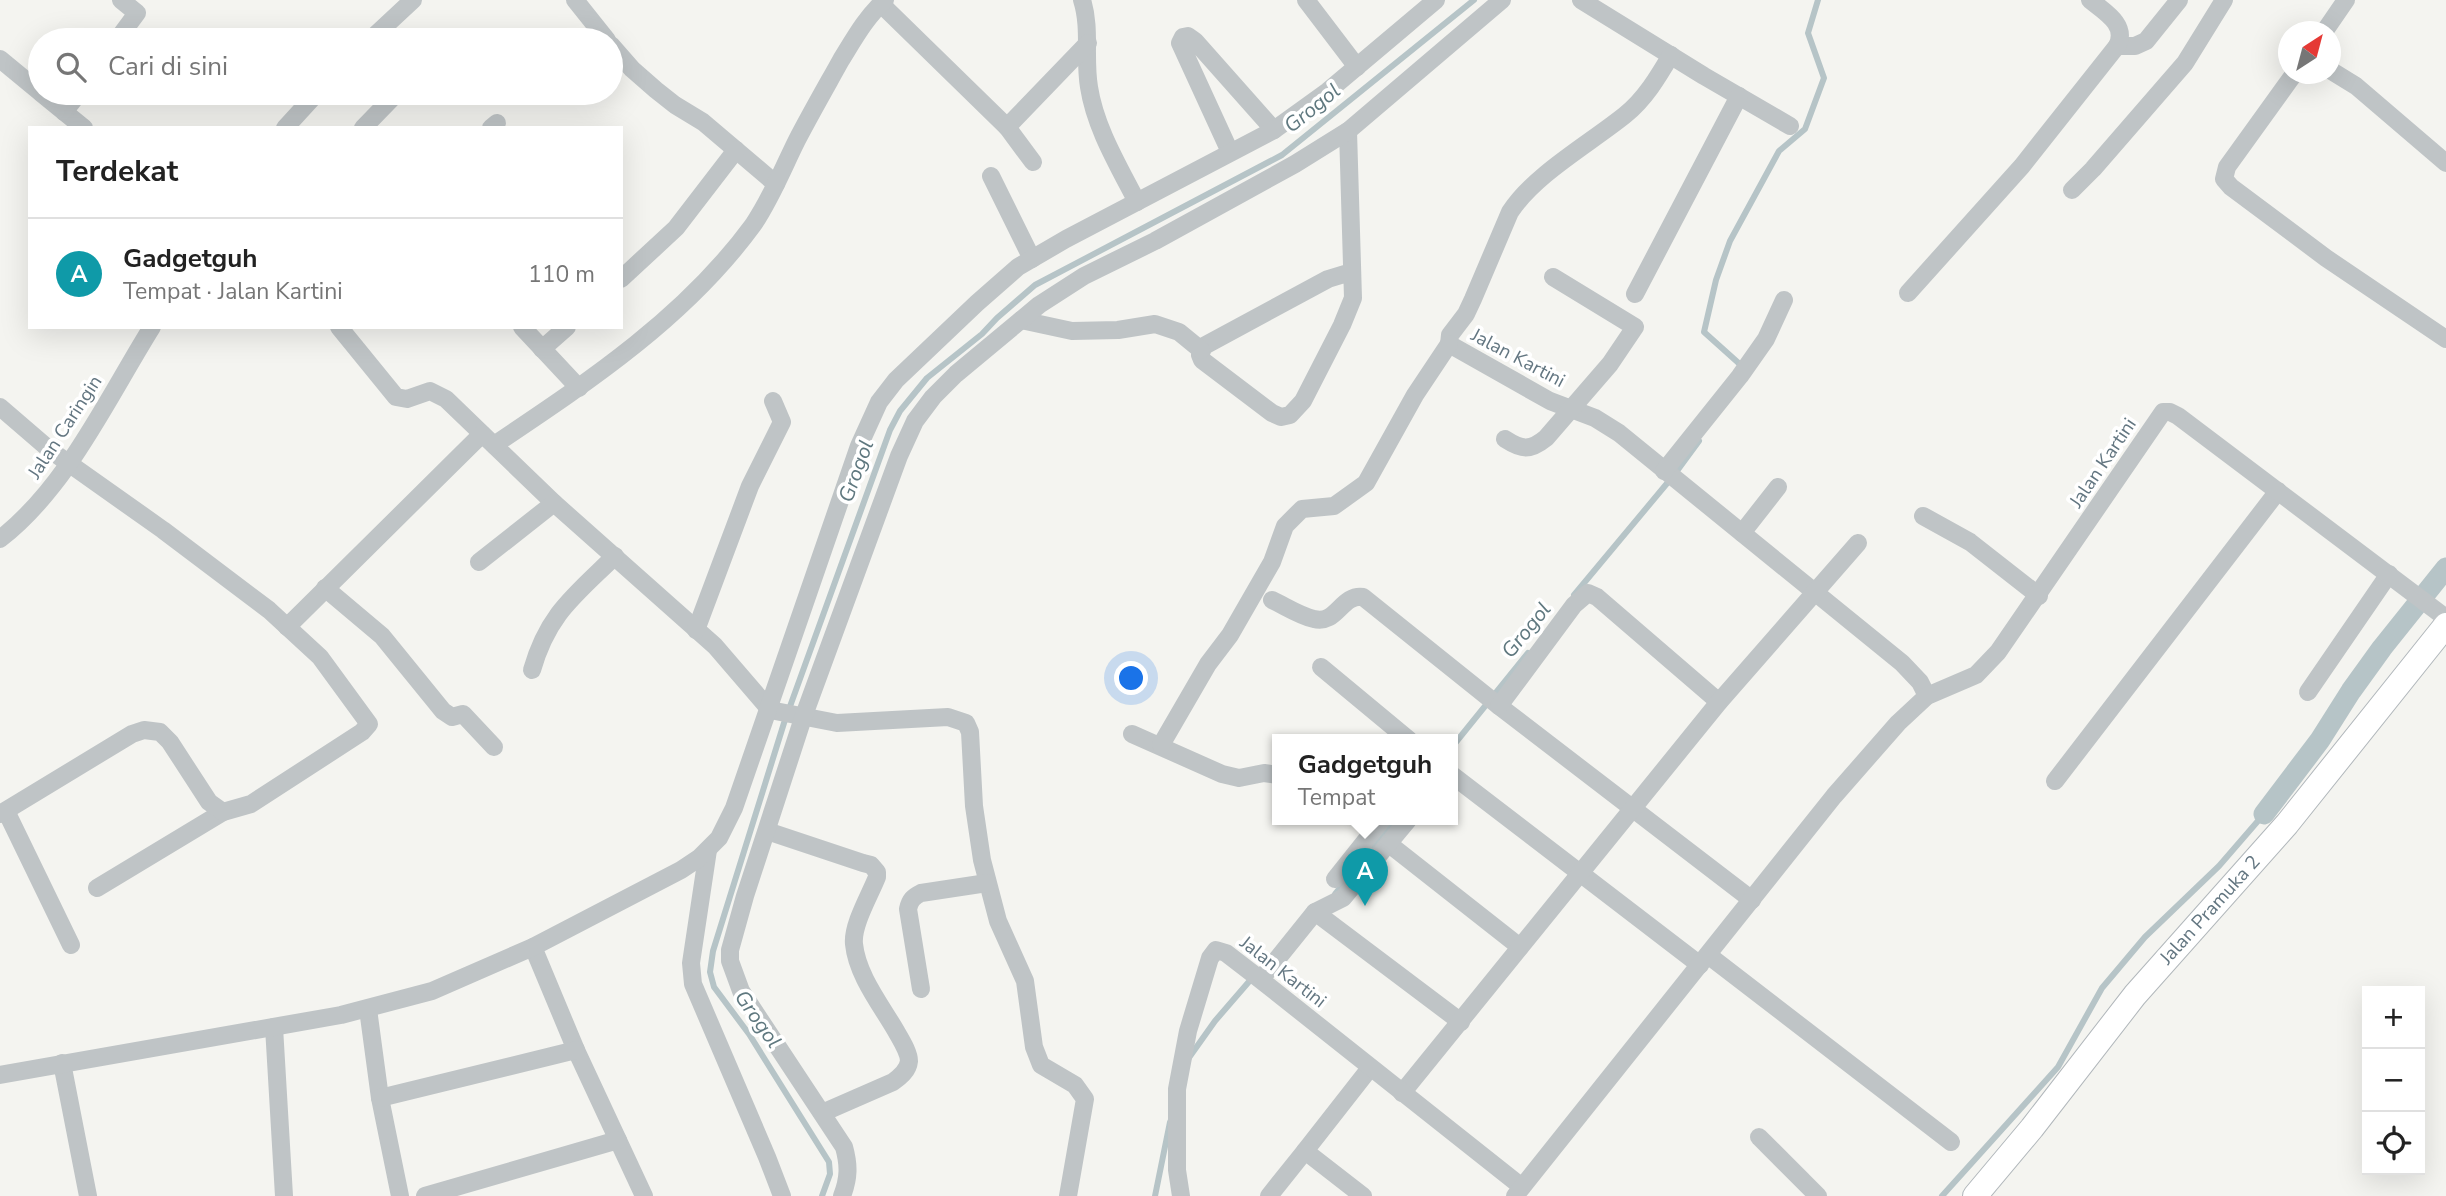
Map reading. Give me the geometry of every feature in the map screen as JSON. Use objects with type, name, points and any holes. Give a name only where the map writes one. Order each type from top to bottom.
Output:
[{"type":"main road","name":"Jalan Pramuka 2","points":[[1975,1196],[2032,1128],[2134,995],[2287,824],[2445,619]]},
{"type":"street","points":[[121,0],[142,6],[126,28]]},
{"type":"street","points":[[383,28],[413,0]]},
{"type":"street","points":[[575,0],[597,28]]},
{"type":"street","points":[[1082,0],[1088,43],[1088,86],[1098,119],[1137,202]]},
{"type":"street","points":[[1306,0],[1357,67]]},
{"type":"street","points":[[0,1075],[368,1009],[432,990],[533,947],[657,884],[699,858],[719,838],[734,808],[771,710],[834,514],[859,446],[879,402],[910,365],[986,295],[1031,259],[1274,130],[1312,104],[1436,0]]},
{"type":"street","points":[[842,1196],[848,1175],[844,1147],[741,991],[730,961],[733,936],[801,718],[895,466],[915,421],[950,380],[1050,297],[1084,276],[1155,241],[1295,164],[1348,131],[1503,0]]},
{"type":"street","points":[[1581,0],[1790,125]]},
{"type":"street","points":[[1908,293],[2007,184],[2117,46],[2120,38],[2118,25],[2090,0]]},
{"type":"street","points":[[2117,46],[2135,46],[2146,41],[2179,0]]},
{"type":"street","points":[[2072,190],[2185,63],[2224,0]]},
{"type":"street","points":[[2332,21],[2346,0]]},
{"type":"street","points":[[287,627],[425,493],[488,440],[579,388],[663,323],[691,295],[753,224],[807,120],[859,30],[883,2],[1007,127],[1033,162]]},
{"type":"street","points":[[1230,152],[1180,43],[1183,37],[1188,36],[1195,41],[1274,130]]},
{"type":"street","points":[[1007,127],[1088,43]]},
{"type":"street","points":[[1161,746],[1272,562],[1285,526],[1302,509],[1334,506],[1366,483],[1415,395],[1466,314],[1510,212],[1520,198],[1592,138],[1626,115],[1645,95],[1671,55]]},
{"type":"street","points":[[0,59],[28,82]]},
{"type":"street","points":[[623,59],[674,105],[703,122],[776,184]]},
{"type":"street","points":[[2341,77],[2356,86],[2446,163]]},
{"type":"street","points":[[2287,84],[2227,167],[2224,178],[2231,187],[2326,258],[2446,339]]},
{"type":"street","points":[[1635,294],[1739,96]]},
{"type":"street","points":[[56,105],[82,126]]},
{"type":"street","points":[[64,112],[70,105]]},
{"type":"street","points":[[287,126],[306,105]]},
{"type":"street","points":[[365,126],[385,105]]},
{"type":"street","points":[[1021,320],[1072,331],[1118,330],[1155,324],[1179,332],[1201,350],[1202,360],[1272,413],[1281,417],[1290,415],[1310,389],[1346,318],[1353,298],[1348,131]]},
{"type":"street","points":[[623,277],[676,228],[736,150]]},
{"type":"street","points":[[991,176],[1031,259]]},
{"type":"street","points":[[1201,350],[1328,279],[1351,272]]},
{"type":"street","points":[[1553,277],[1635,327],[1610,364],[1572,409]]},
{"type":"street","points":[[1670,476],[1766,339],[1784,300]]},
{"type":"street","name":"Jalan Caringin","points":[[0,539],[36,508],[68,463],[151,329]]},
{"type":"street","points":[[341,329],[396,397],[407,398],[430,391],[440,394],[554,503],[696,630],[734,667],[771,710],[801,718],[857,723],[948,717],[966,723],[972,747],[974,806],[987,883],[998,921],[1025,981],[1037,1056],[1047,1070],[1075,1085],[1085,1099],[1068,1196]]},
{"type":"street","points":[[524,329],[579,388]]},
{"type":"street","points":[[542,349],[564,329]]},
{"type":"street","name":"Jalan Kartini","points":[[1449,341],[1550,401],[1605,424],[1902,663],[1920,682],[1927,696]]},
{"type":"street","points":[[696,630],[750,486],[782,422],[774,401]]},
{"type":"street","points":[[0,407],[68,463],[245,591],[287,627],[320,657],[369,724],[351,740],[251,804],[223,812],[97,888]]},
{"type":"street","name":"Jalan Kartini","points":[[1505,439],[1526,449],[1535,447],[1572,409]]},
{"type":"street","name":"Jalan Kartini","points":[[1181,1196],[1178,1186],[1177,1089],[1188,1031],[1216,950],[1226,953],[1257,976],[1518,1191],[1834,796],[1898,723],[1927,696],[1976,675],[1998,652],[2163,412],[2178,416],[2389,573],[2445,619]]},
{"type":"street","points":[[1742,533],[1778,487]]},
{"type":"street","points":[[2055,781],[2278,491]]},
{"type":"street","points":[[479,562],[554,503]]},
{"type":"street","points":[[1923,516],[1970,542],[2039,596]]},
{"type":"street","points":[[1402,1093],[1719,702],[1858,543]]},
{"type":"street","points":[[532,670],[548,626],[562,608],[615,556]]},
{"type":"street","points":[[2308,692],[2389,573]]},
{"type":"street","points":[[325,588],[382,636],[443,711],[452,717],[463,714],[494,747]]},
{"type":"street","points":[[1492,701],[1574,605],[1588,593],[1597,597],[1719,702]]},
{"type":"street","points":[[1272,600],[1314,619],[1324,620],[1332,616],[1347,600],[1355,596],[1363,597],[1492,701],[1752,900]]},
{"type":"street","points":[[1321,667],[1402,734]]},
{"type":"street","points":[[71,945],[3,813],[132,734],[150,729],[170,741],[209,802],[223,812]]},
{"type":"street","points":[[1132,734],[1232,777],[1272,774]]},
{"type":"street","points":[[1458,779],[1951,1142]]},
{"type":"street","points":[[1335,879],[1371,825]]},
{"type":"street","points":[[1257,976],[1315,912],[1343,898],[1404,825]]},
{"type":"street","points":[[767,831],[871,865],[877,872],[853,941],[857,960],[902,1041],[908,1063],[902,1075],[893,1082],[822,1113]]},
{"type":"street","points":[[1389,844],[1520,947]]},
{"type":"street","points":[[708,850],[691,962],[693,984],[782,1196]]},
{"type":"street","points":[[921,989],[908,909],[913,898],[921,893],[987,883]]},
{"type":"street","points":[[1315,912],[1461,1022]]},
{"type":"street","points":[[533,947],[576,1050],[644,1196]]},
{"type":"street","points":[[368,1009],[380,1098],[400,1196]]},
{"type":"street","points":[[274,1027],[284,1196]]},
{"type":"street","points":[[380,1098],[576,1050]]},
{"type":"street","points":[[62,1063],[88,1196]]},
{"type":"street","points":[[1269,1196],[1370,1068]]},
{"type":"street","points":[[1759,1137],[1818,1196]]},
{"type":"street","points":[[425,1196],[618,1140]]},
{"type":"street","points":[[1305,1151],[1363,1196]]},
{"type":"waterway","name":"Grogol","points":[[822,1196],[830,1174],[829,1162],[749,1034],[714,987],[710,972],[713,951],[784,723],[890,430],[900,411],[927,378],[982,334],[1035,285],[1282,155],[1474,0]]},
{"type":"waterway","name":"Grogol","points":[[1743,367],[1704,332],[1716,280],[1730,241],[1779,151],[1805,129],[1824,78],[1808,33],[1818,0]]},
{"type":"waterway","name":"Grogol","points":[[1574,595],[1699,441]]},
{"type":"waterway","points":[[2264,814],[2320,740],[2382,648],[2446,568]]},
{"type":"waterway","name":"Grogol","points":[[1458,740],[1528,653]]},
{"type":"waterway","points":[[1942,1196],[2058,1067],[2102,988],[2145,937],[2219,866],[2264,814]]},
{"type":"waterway","name":"Grogol","points":[[1335,894],[1390,825]]},
{"type":"waterway","name":"Grogol","points":[[1188,1059],[1215,1021],[1253,977]]},
{"type":"waterway","name":"Grogol","points":[[1155,1196],[1170,1122]]},
{"type":"place","name":"Gadgetguh","points":[[1365,906]]}]
